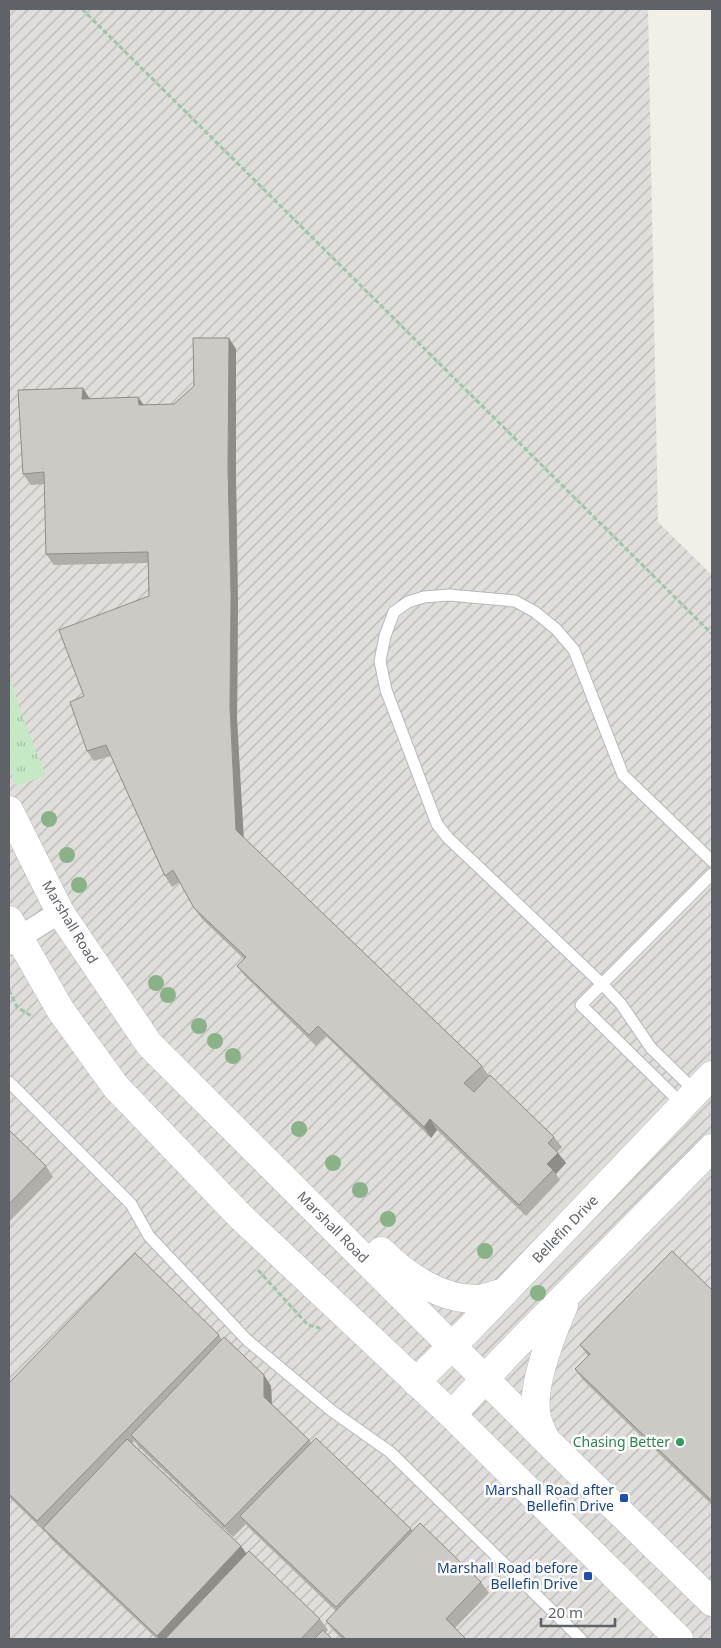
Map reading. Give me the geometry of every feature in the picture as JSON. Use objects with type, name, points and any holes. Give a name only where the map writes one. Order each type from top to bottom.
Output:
[{"type":"main road","name":"Marshall Road","points":[[9,810],[60,912],[149,1044],[486,1378],[545,1439],[712,1602]]},
{"type":"main road","points":[[12,934],[61,1011],[116,1087],[240,1216],[452,1415],[679,1639]]},
{"type":"main road","name":"Bellefin Drive","points":[[416,1382],[697,1091]]},
{"type":"main road","points":[[204,1100],[287,1159],[403,1272],[452,1296],[478,1299],[504,1292]]},
{"type":"main road","points":[[452,1415],[570,1291],[712,1148]]},
{"type":"main road","points":[[545,1439],[538,1424],[536,1402],[550,1336],[570,1291]]},
{"type":"street","points":[[12,934],[60,912]]},
{"type":"lane","points":[[697,1091],[651,1048],[621,1004],[602,984],[448,838],[437,824],[386,690],[380,661],[385,636],[394,612],[408,602],[424,597],[449,595],[515,601],[535,612],[556,630],[574,650],[622,775],[712,862]]},
{"type":"lane","points":[[697,1091],[581,1005],[712,874]]},
{"type":"lane","points":[[9,1082],[131,1204],[149,1236],[247,1340],[332,1411],[390,1452],[581,1639]]},
{"type":"path","points":[[82,9],[712,634]]},
{"type":"shaded area","points":[[9,9],[648,9],[658,522],[712,575],[712,1639],[9,1639]]},
{"type":"green space","points":[[9,673],[20,710],[46,776],[16,786],[9,767]]},
{"type":"building","points":[[193,338],[229,338],[230,708],[236,830],[482,1066],[464,1083],[474,1092],[490,1075],[554,1137],[548,1143],[558,1153],[547,1164],[553,1170],[519,1205],[430,1119],[424,1127],[318,1026],[309,1035],[237,966],[246,957],[194,908],[173,870],[165,876],[106,745],[87,751],[70,702],[84,696],[59,630],[149,596],[148,552],[46,554],[44,472],[23,474],[18,390],[83,388],[82,399],[138,397],[139,405],[174,404],[194,386]]},
{"type":"building","points":[[9,1130],[46,1166],[9,1204]]},
{"type":"building","name":"Chasing Better","points":[[672,1251],[712,1290],[712,1501],[575,1369],[590,1354],[580,1345]]},
{"type":"building","points":[[135,1253],[219,1335],[37,1521],[9,1494],[9,1383]]},
{"type":"building","points":[[224,1337],[264,1375],[264,1397],[309,1440],[225,1526],[131,1435]]},
{"type":"building","points":[[316,1438],[411,1529],[336,1607],[240,1516]]},
{"type":"building","points":[[127,1439],[241,1546],[157,1636],[43,1528]]},
{"type":"building","points":[[420,1523],[481,1582],[446,1619],[466,1639],[346,1639],[326,1621]]},
{"type":"building","points":[[249,1551],[320,1619],[301,1639],[165,1639]]},
{"type":"building","points":[[323,1630],[332,1639],[314,1639]]},
{"type":"place","name":"Chasing Better","points":[[680,1442]]},
{"type":"place","name":"Marshall Road after Bellefin Drive","points":[[624,1498]]},
{"type":"place","name":"Marshall Road before Bellefin Drive","points":[[588,1576]]}]
